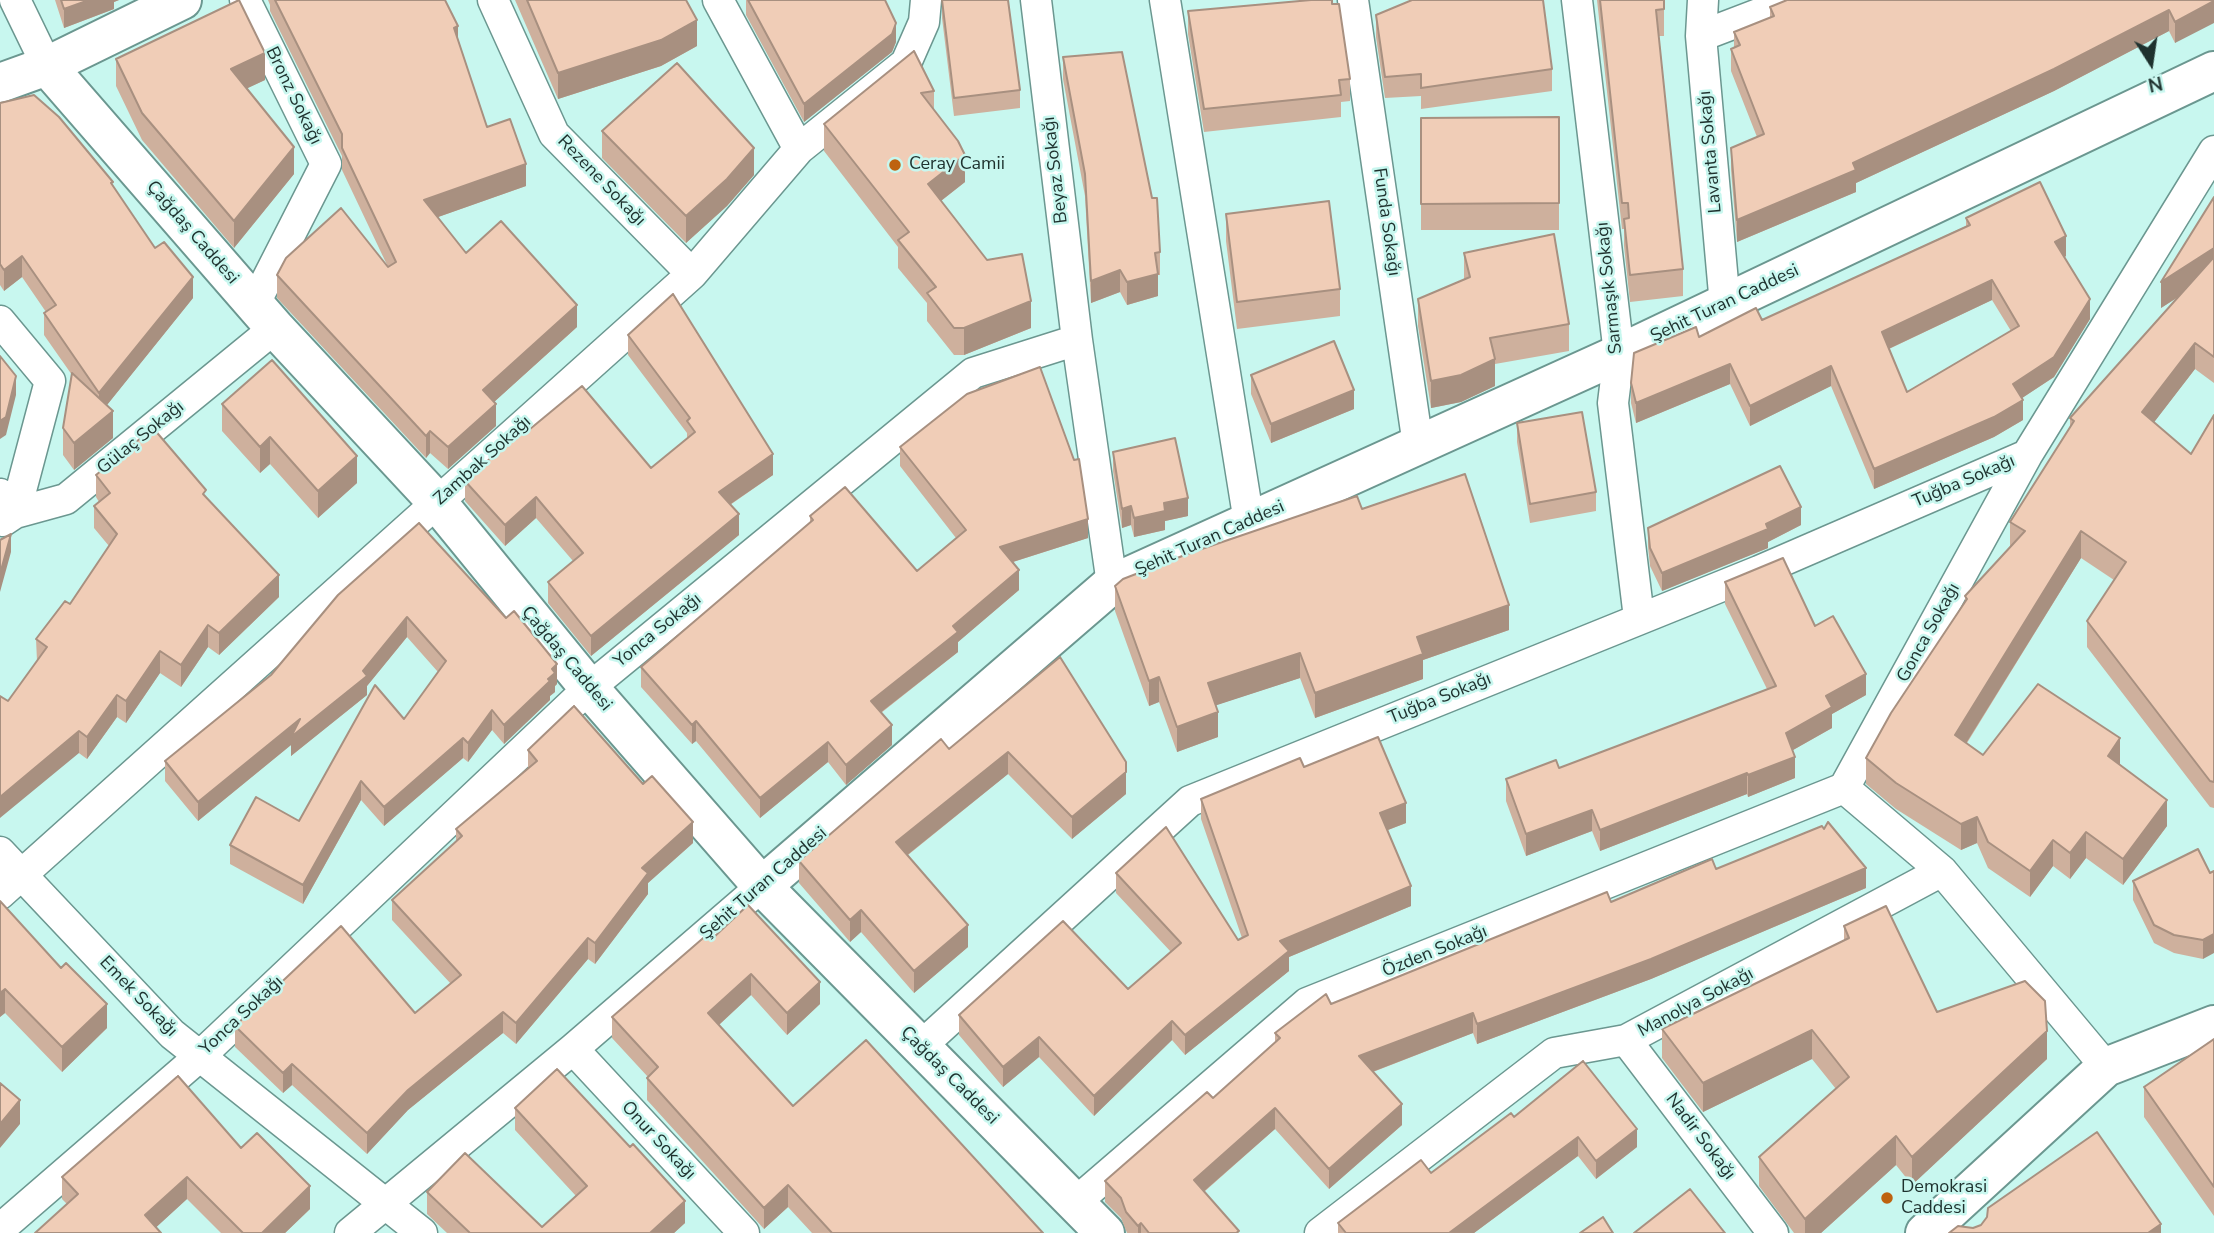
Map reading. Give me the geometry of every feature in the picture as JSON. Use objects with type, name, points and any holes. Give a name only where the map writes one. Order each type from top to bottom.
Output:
[{"type":"street","points":[[15,0],[47,66]]},
{"type":"street","points":[[0,83],[47,66],[182,0]]},
{"type":"street","name":"Bronz Sokağı","points":[[245,0],[326,164],[265,317]]},
{"type":"street","name":"Rezene Sokağı","points":[[493,0],[554,134],[692,274]]},
{"type":"street","points":[[718,0],[800,149]]},
{"type":"street","name":"Zambak Sokağı","points":[[11,885],[692,274],[800,149],[906,63],[924,22],[926,0]]},
{"type":"street","name":"Beyaz Sokağı","points":[[1036,0],[1077,340]]},
{"type":"street","points":[[1165,0],[1169,10],[1249,522]]},
{"type":"street","name":"Funda Sokağı","points":[[1353,0],[1418,445]]},
{"type":"street","name":"Sarmaşık Sokağı","points":[[1577,0],[1619,354],[1613,403],[1639,618]]},
{"type":"street","name":"Lavanta Sokağı","points":[[1703,0],[1701,36],[1725,305]]},
{"type":"street","points":[[1701,36],[1795,0]]},
{"type":"street","name":"Çağdaş Caddesi","points":[[47,66],[265,317],[437,502],[589,688],[762,886],[919,1047],[1077,1201],[1105,1233]]},
{"type":"street","name":"Şehit Turan Caddesi","points":[[350,1233],[573,1049],[1112,584],[1725,305],[2214,71]]},
{"type":"street","name":"Gonca Sokağı","points":[[1844,788],[2027,455],[2214,151]]},
{"type":"street","name":"Gülaç Sokağı","points":[[5,510],[66,499],[265,317]]},
{"type":"street","points":[[0,321],[50,380],[5,510]]},
{"type":"street","points":[[1077,340],[1112,584]]},
{"type":"street","name":"Yonca Sokağı","points":[[0,1229],[199,1057],[589,688],[973,373],[1077,340]]},
{"type":"street","name":"Tuğba Sokağı","points":[[919,1047],[1190,801],[1759,571],[2027,455]]},
{"type":"street","points":[[1844,788],[1942,871],[2106,1067]]},
{"type":"street","name":"Özden Sokağı","points":[[1077,1201],[1307,1003],[1844,788]]},
{"type":"street","name":"Emek Sokağı","points":[[0,852],[11,885],[172,1034],[422,1233]]},
{"type":"street","name":"Manolya Sokağı","points":[[1320,1233],[1554,1053],[1626,1040],[1942,871]]},
{"type":"street","points":[[1950,1225],[2106,1067],[2214,1025]]},
{"type":"street","name":"Nadir Sokağı","points":[[1626,1040],[1773,1233]]},
{"type":"street","name":"Onur Sokağı","points":[[573,1049],[735,1230]]},
{"type":"building","points":[[61,0],[89,0],[64,9]]},
{"type":"building","points":[[239,0],[265,53],[231,69],[294,147],[234,221],[142,113],[116,59]]},
{"type":"building","points":[[275,0],[445,0],[458,26],[454,28],[487,127],[510,119],[526,164],[424,200],[466,253],[501,221],[577,305],[483,390],[496,404],[448,447],[430,431],[426,436],[277,275],[286,258],[341,208],[388,267],[396,262],[342,148],[342,134]]},
{"type":"building","points":[[527,0],[686,0],[697,20],[661,40],[558,73]]},
{"type":"building","points":[[748,0],[885,0],[896,23],[892,34],[804,104]]},
{"type":"building","points":[[942,0],[1008,0],[1020,90],[954,98]]},
{"type":"building","points":[[1332,0],[1332,4],[1339,4],[1350,79],[1339,80],[1341,95],[1204,109],[1188,11]]},
{"type":"building","points":[[1412,0],[1543,0],[1552,69],[1421,88],[1421,74],[1385,77],[1376,15]]},
{"type":"building","points":[[1600,0],[1664,0],[1664,9],[1656,10],[1683,269],[1630,275],[1624,219],[1629,218],[1628,203],[1622,203]]},
{"type":"building","points":[[1787,0],[2214,1],[2175,22],[2169,10],[2054,69],[1853,163],[1856,170],[1737,220],[1731,148],[1764,134],[1731,49],[1740,45],[1734,32],[1774,16],[1770,7]]},
{"type":"building","points":[[914,51],[934,91],[921,93],[958,141],[965,155],[928,184],[987,260],[1022,254],[1031,301],[964,328],[954,328],[927,293],[936,287],[898,240],[909,232],[824,124]]},
{"type":"building","points":[[1122,52],[1152,198],[1157,198],[1160,252],[1155,253],[1158,274],[1127,282],[1120,270],[1091,281],[1085,174],[1063,57]]},
{"type":"building","points":[[677,63],[754,148],[727,179],[686,216],[602,131]]},
{"type":"building","points":[[34,95],[59,117],[113,182],[111,183],[155,248],[164,242],[193,277],[99,393],[44,313],[56,305],[22,256],[4,270],[0,264],[0,103]]},
{"type":"building","points":[[1559,117],[1559,203],[1421,204],[1421,118]]},
{"type":"building","points":[[2040,182],[2066,236],[2055,242],[2090,299],[2054,357],[2013,384],[2023,400],[1994,417],[1874,469],[1831,366],[1750,406],[1730,364],[1636,403],[1631,383],[1634,353],[1696,327],[1699,337],[1756,308],[1762,320],[1970,225],[1966,218]],"holes":[[[1992,280],[2019,326],[1907,392],[1882,332]]]},
{"type":"building","points":[[2214,197],[2214,248],[2161,282]]},
{"type":"building","points":[[1329,201],[1340,289],[1237,302],[1226,214]]},
{"type":"building","points":[[1554,234],[1569,324],[1490,338],[1495,359],[1461,375],[1431,381],[1418,299],[1470,277],[1464,253]]},
{"type":"building","points":[[2214,257],[2214,357],[2195,343],[2142,412],[2191,454],[2214,415],[2214,782],[2210,781],[2087,621],[2126,562],[2081,531],[1955,735],[1983,755],[2038,684],[2120,738],[2108,756],[2167,800],[2123,859],[2086,832],[2070,853],[2053,840],[2030,871],[1988,842],[1977,817],[1961,824],[1896,783],[1866,758],[1891,713],[1967,599],[1965,596],[2025,531],[2010,522],[2074,421],[2070,418]]},
{"type":"building","points":[[673,294],[773,454],[719,492],[739,514],[591,636],[548,582],[583,553],[536,497],[505,525],[465,481],[521,431],[524,434],[582,386],[651,468],[695,432],[687,421],[690,418],[628,335]]},
{"type":"building","points":[[1334,341],[1354,390],[1271,424],[1251,375]]},
{"type":"building","points":[[0,356],[16,376],[6,417],[0,421]]},
{"type":"building","points":[[272,360],[357,456],[318,491],[270,437],[260,447],[222,404]]},
{"type":"building","points":[[1040,367],[1074,460],[1079,459],[1088,519],[1000,547],[1019,570],[953,626],[958,632],[871,701],[892,725],[846,765],[828,742],[760,798],[696,721],[692,725],[641,667],[813,520],[810,516],[845,487],[917,571],[966,530],[900,447],[967,394]]},
{"type":"building","points":[[72,373],[113,411],[74,443],[63,428]]},
{"type":"building","points":[[1582,412],[1596,492],[1530,504],[1517,423]]},
{"type":"building","points":[[153,428],[206,490],[203,494],[279,575],[219,633],[208,625],[181,665],[160,651],[126,701],[117,695],[87,737],[79,731],[0,797],[0,696],[8,701],[47,647],[36,639],[65,601],[70,604],[117,534],[94,506],[110,493],[96,475]]},
{"type":"building","points":[[1175,438],[1188,498],[1164,503],[1165,511],[1134,518],[1131,506],[1122,509],[1113,452]]},
{"type":"building","points":[[1780,466],[1801,507],[1766,524],[1768,529],[1662,573],[1650,548],[1648,528]]},
{"type":"building","points":[[1465,474],[1509,605],[1417,637],[1423,654],[1315,693],[1300,653],[1208,683],[1218,712],[1177,727],[1159,677],[1149,681],[1115,586],[1123,579],[1190,553],[1357,496],[1362,509]]},
{"type":"building","points":[[419,523],[506,618],[514,611],[557,664],[552,669],[555,673],[504,725],[492,710],[468,743],[463,738],[384,807],[361,781],[303,885],[230,845],[256,797],[299,821],[375,685],[404,719],[446,661],[407,617],[363,671],[367,676],[291,737],[300,719],[198,802],[165,761],[271,675],[338,595]]},
{"type":"building","points":[[11,534],[0,574],[0,540]]},
{"type":"building","points":[[1783,558],[1815,626],[1833,616],[1866,674],[1826,696],[1832,707],[1786,733],[1795,757],[1600,830],[1592,810],[1526,834],[1506,779],[1556,760],[1559,768],[1776,686],[1725,582]]},
{"type":"building","points":[[1060,657],[1126,762],[1126,772],[1072,817],[1008,752],[896,842],[968,925],[914,971],[861,910],[850,920],[799,861],[941,739],[949,749]]},
{"type":"building","points":[[574,706],[643,784],[652,776],[693,822],[642,868],[648,873],[595,943],[588,938],[516,1023],[503,1012],[408,1090],[367,1133],[292,1064],[283,1073],[235,1026],[341,926],[415,1013],[461,975],[392,900],[462,836],[456,829],[537,761],[528,750]]},
{"type":"building","points":[[1378,737],[1406,803],[1380,813],[1411,886],[1280,941],[1289,951],[1185,1035],[1172,1021],[1094,1096],[1039,1037],[1003,1067],[959,1015],[1063,921],[1128,989],[1181,943],[1116,873],[1166,827],[1238,940],[1248,935],[1201,799],[1300,758],[1304,767]]},
{"type":"building","points":[[1828,822],[1866,868],[1651,959],[1477,1024],[1473,1013],[1359,1056],[1402,1104],[1329,1169],[1275,1108],[1194,1180],[1239,1231],[1236,1233],[1149,1233],[1141,1223],[1138,1226],[1126,1212],[1121,1198],[1105,1181],[1207,1092],[1213,1098],[1280,1038],[1275,1033],[1326,994],[1331,1004],[1607,892],[1611,902],[1712,859],[1716,869],[1822,826],[1824,829]]},
{"type":"building","points":[[2198,849],[2210,873],[2214,871],[2214,934],[2203,940],[2174,935],[2154,925],[2133,881]]},
{"type":"building","points":[[0,901],[61,968],[66,963],[107,1004],[62,1047],[5,989],[0,993]]},
{"type":"building","points":[[748,905],[820,982],[787,1013],[751,974],[708,1013],[793,1106],[866,1040],[1043,1233],[832,1233],[788,1185],[764,1208],[647,1078],[658,1067],[612,1017],[709,933],[713,938]]},
{"type":"building","points":[[1886,906],[1937,1012],[2025,981],[2045,1001],[2047,1031],[1912,1157],[1896,1136],[1805,1219],[1759,1157],[1849,1077],[1812,1030],[1703,1083],[1662,1029],[1849,938],[1844,926]]},
{"type":"building","points":[[2214,1039],[2214,1187],[2144,1087]]},
{"type":"building","points":[[1583,1061],[1637,1129],[1596,1161],[1578,1137],[1449,1233],[1346,1233],[1338,1223],[1421,1160],[1431,1173],[1511,1113],[1514,1117]]},
{"type":"building","points":[[557,1069],[630,1147],[633,1144],[685,1201],[650,1233],[470,1233],[427,1192],[465,1153],[542,1227],[587,1186],[515,1108]]},
{"type":"building","points":[[178,1076],[241,1148],[257,1133],[310,1186],[262,1233],[243,1233],[187,1177],[145,1215],[161,1233],[35,1233],[78,1194],[62,1177]]},
{"type":"building","points":[[0,1083],[20,1100],[0,1124]]},
{"type":"building","points":[[2097,1132],[2161,1224],[2148,1233],[1949,1233],[1958,1226],[1973,1228],[1981,1225],[1987,1217],[1988,1208]]},
{"type":"building","points":[[1690,1189],[1725,1233],[1634,1233]]},
{"type":"building","points":[[1603,1217],[1613,1233],[1580,1233]]},
{"type":"place","name":"Ceray Camii","points":[[895,165]]},
{"type":"place","name":"Demokrasi Caddesi","points":[[1887,1198]]}]
